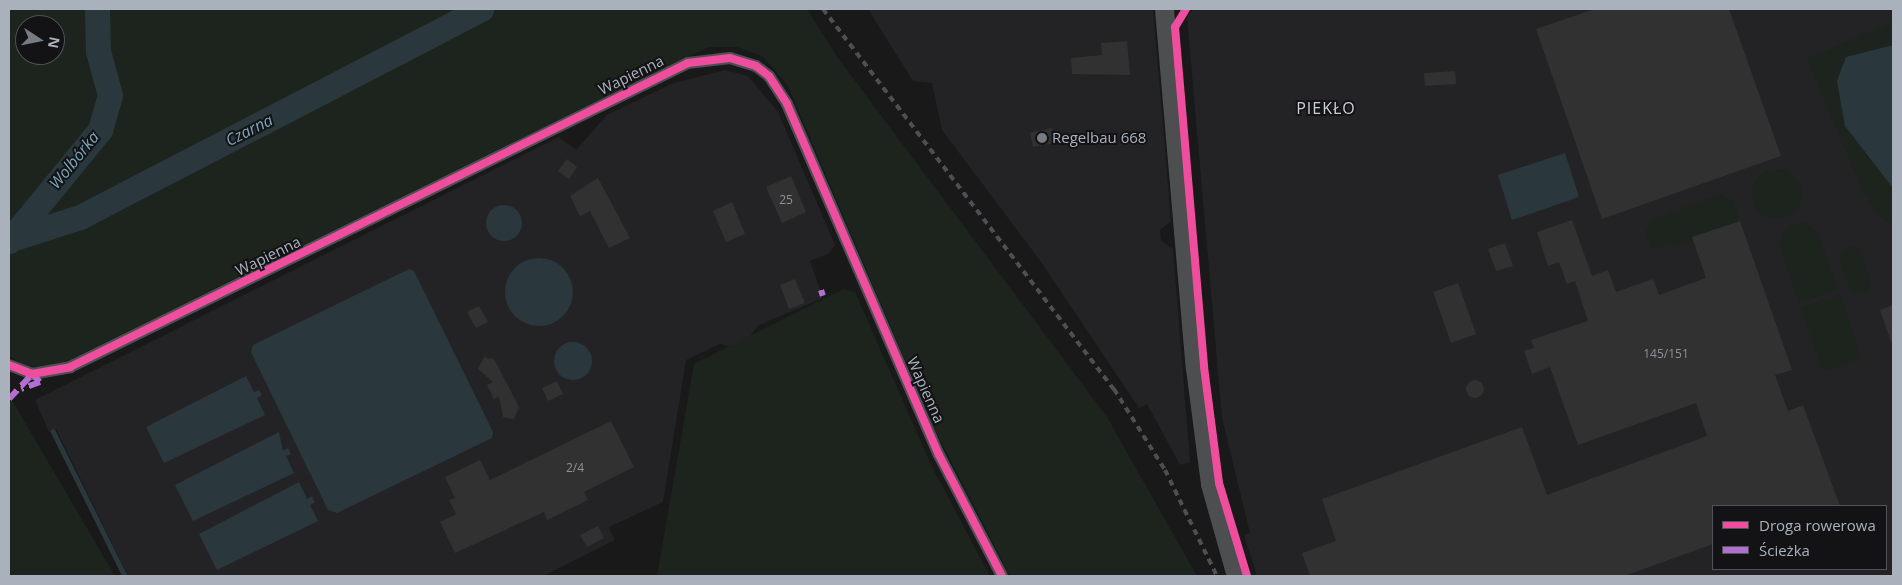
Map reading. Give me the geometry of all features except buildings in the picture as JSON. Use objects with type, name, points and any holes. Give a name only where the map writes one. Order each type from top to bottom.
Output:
[{"type":"street","points":[[1164,9],[1195,368],[1210,484],[1236,576]]},
{"type":"street","name":"Wapienna","points":[[9,365],[32,374],[70,367],[688,63],[730,58],[762,71],[787,104],[939,454],[1002,576]]},
{"type":"shaded area","points":[[9,9],[807,9],[838,58],[1107,417],[1197,576],[1010,576],[934,428],[787,84],[762,56],[737,47],[710,47],[689,56],[61,364],[43,368],[22,364],[9,356]]},
{"type":"shaded area","points":[[868,9],[1153,9],[1171,221],[1160,230],[1161,241],[1173,249],[1190,462],[1180,465],[1147,404],[1139,408],[1041,262],[942,130],[932,83],[913,81]]},
{"type":"shaded area","points":[[1194,9],[1893,9],[1893,576],[1257,576],[1244,535],[1250,533],[1222,418],[1187,17]]},
{"type":"shaded area","points":[[1893,22],[1893,225],[1878,216],[1864,194],[1807,59]]},
{"type":"shaded area","points":[[1893,45],[1893,188],[1845,126],[1837,81],[1846,57]]},
{"type":"shaded area","points":[[725,70],[748,76],[778,112],[835,245],[828,254],[810,261],[823,298],[759,325],[740,349],[720,344],[686,360],[663,502],[609,527],[615,540],[543,576],[128,576],[56,429],[49,432],[35,400],[559,137],[576,150],[607,115],[674,83]]},
{"type":"shaded area","points":[[1565,153],[1579,197],[1512,220],[1498,175]]},
{"type":"shaded area","points":[[1777,169],[1787,171],[1795,176],[1800,184],[1802,194],[1800,204],[1795,212],[1787,217],[1777,219],[1767,217],[1759,212],[1754,204],[1752,194],[1754,184],[1759,176],[1767,171]]},
{"type":"shaded area","points":[[1721,194],[1732,200],[1740,221],[1692,237],[1693,241],[1653,249],[1645,232],[1654,218]]},
{"type":"shaded area","points":[[504,205],[511,206],[517,210],[521,216],[521,230],[517,236],[511,240],[504,241],[497,240],[491,236],[487,230],[486,223],[487,216],[491,210],[497,206]]},
{"type":"shaded area","points":[[1803,222],[1817,231],[1838,289],[1799,303],[1779,242],[1786,226]]},
{"type":"shaded area","points":[[1848,245],[1859,249],[1871,283],[1863,295],[1850,291],[1839,258]]},
{"type":"shaded area","points":[[546,258],[558,264],[567,273],[573,285],[571,305],[563,316],[546,326],[532,326],[515,316],[507,305],[505,285],[515,268],[526,260]]},
{"type":"shaded area","points":[[409,269],[414,271],[493,432],[492,438],[337,513],[328,510],[251,352],[253,345]]},
{"type":"shaded area","points":[[843,289],[855,292],[932,467],[990,576],[657,576],[694,364]]},
{"type":"shaded area","points":[[1840,294],[1861,357],[1827,371],[1822,369],[1801,308]]},
{"type":"shaded area","points":[[573,342],[587,347],[592,361],[587,375],[573,380],[559,375],[554,361],[559,347]]},
{"type":"shaded area","points":[[246,376],[254,392],[259,390],[262,395],[257,398],[265,415],[164,463],[146,427]]},
{"type":"shaded area","points":[[9,395],[115,576],[9,576]]},
{"type":"shaded area","points":[[279,432],[283,451],[288,448],[291,454],[286,456],[294,473],[193,521],[175,485]]},
{"type":"shaded area","points":[[299,482],[307,499],[312,496],[315,502],[310,505],[318,521],[217,570],[199,534]]},
{"type":"waterway","name":"Wolbórka","points":[[9,241],[100,130],[110,95],[98,51],[97,9]]},
{"type":"waterway","name":"Czarna","points":[[11,239],[80,217],[481,9]]},
{"type":"waterway","points":[[53,431],[125,576]]},
{"type":"railway","points":[[823,9],[1114,389],[1165,470],[1217,576]]},
{"type":"marked path","points":[[821,290],[823,296]]},
{"type":"marked path","points":[[9,399],[32,374],[40,382],[21,389]]},
{"type":"cycle path","points":[[1186,9],[1175,27],[1204,367],[1219,483],[1247,576]]},
{"type":"cycle path","points":[[9,365],[32,374],[70,367],[688,63],[730,58],[756,66],[769,76],[787,104],[939,455],[1002,576]]},
{"type":"place","name":"Regelbau 668","points":[[1042,138]]},
{"type":"district","name":"PIEKŁO","points":[[1326,108]]}]
